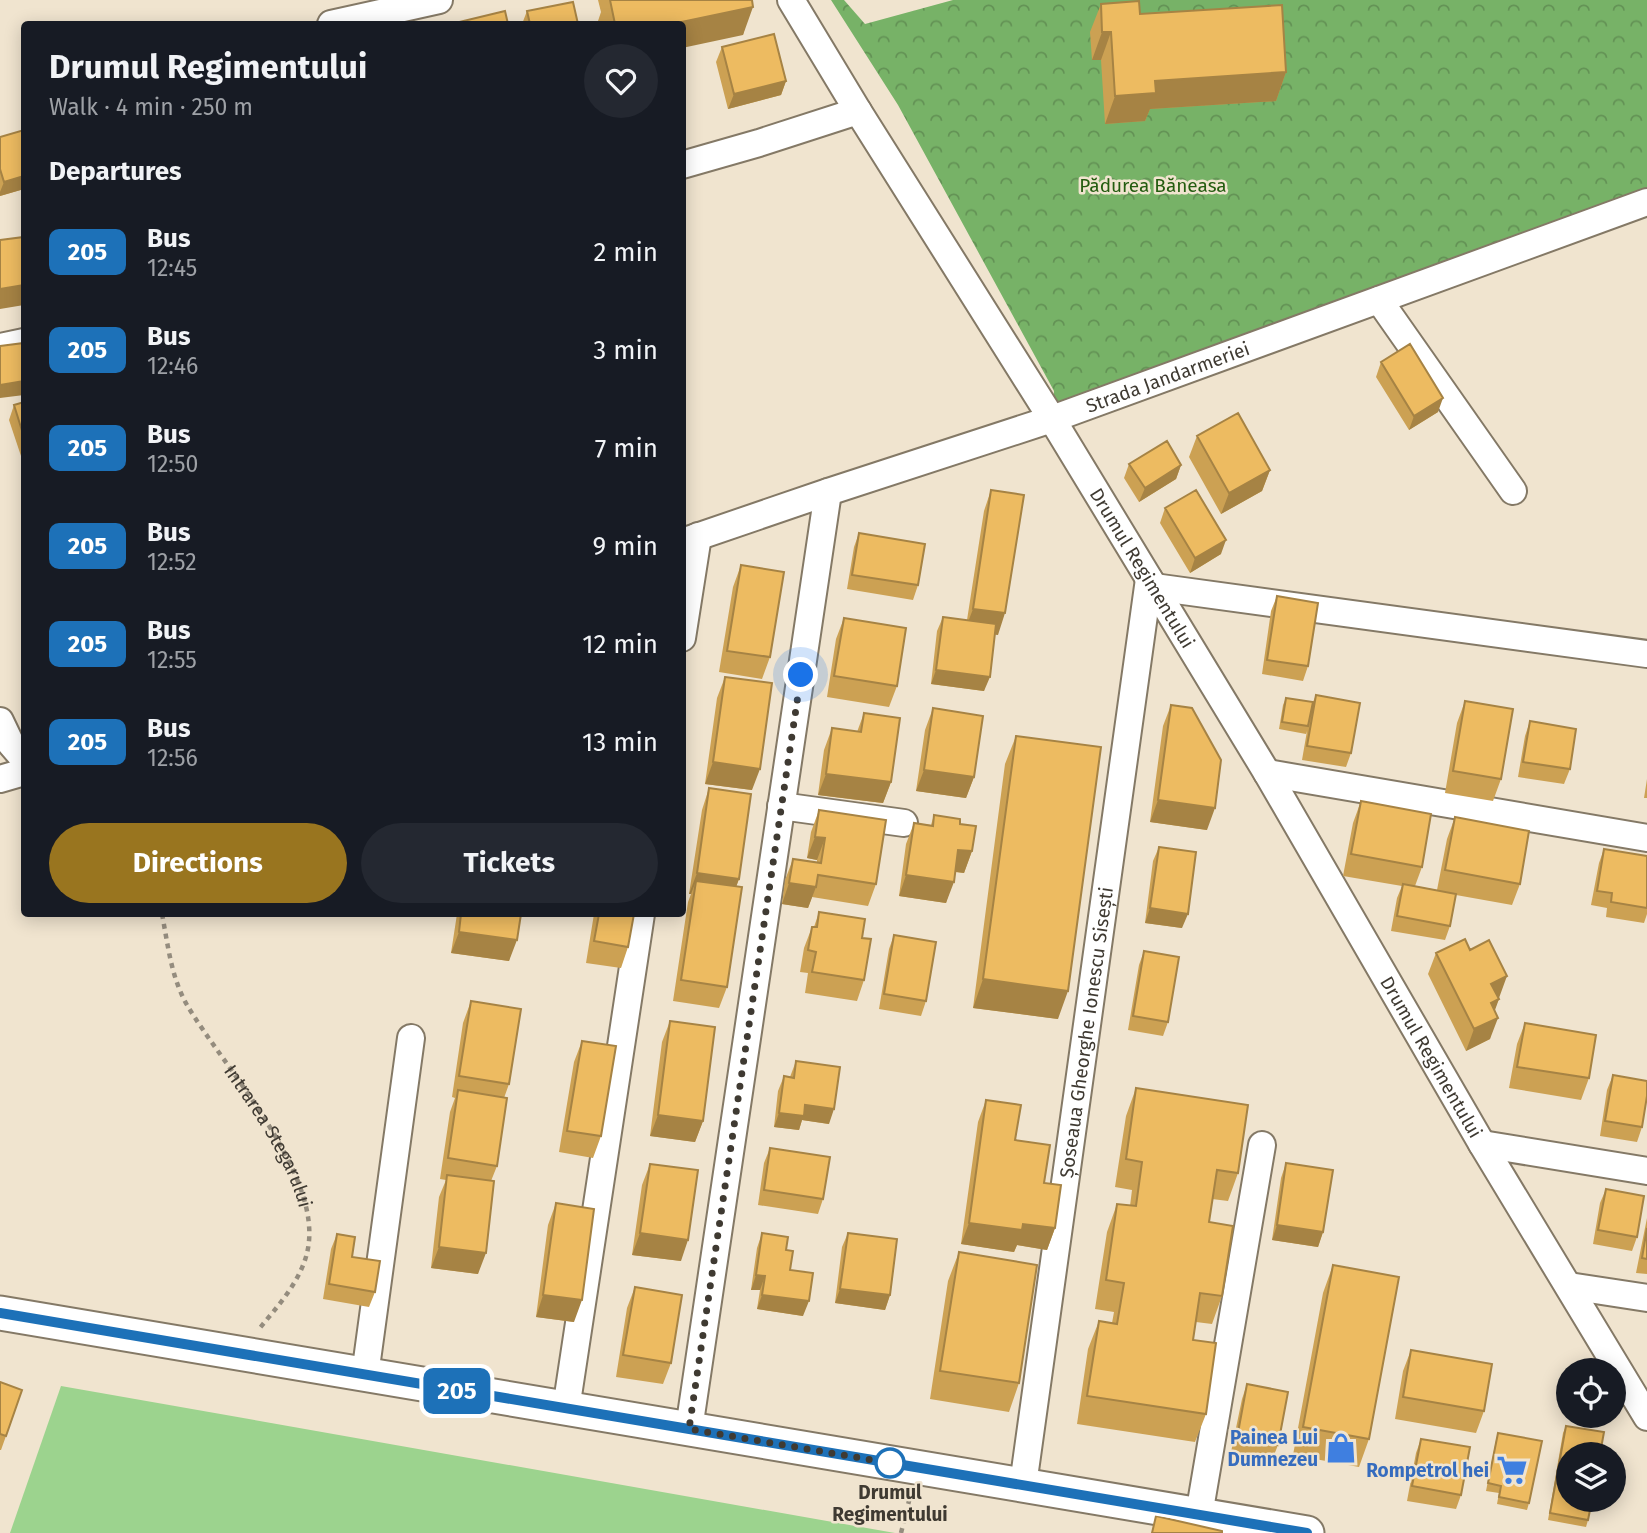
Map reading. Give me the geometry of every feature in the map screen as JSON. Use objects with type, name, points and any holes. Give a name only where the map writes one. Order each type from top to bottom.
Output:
[{"type":"main road","points":[[0,1313],[1199,1515],[1239,1527],[1307,1533]]},
{"type":"street","points":[[344,21],[439,0]]},
{"type":"street","name":"Drumul Regimentului","points":[[791,0],[1052,419],[1267,773],[1482,1144],[1647,1417]]},
{"type":"street","points":[[686,164],[858,111]]},
{"type":"street","name":"Strada Jandarmeriei","points":[[690,539],[1052,419],[1647,202]]},
{"type":"street","points":[[1379,300],[1513,491]]},
{"type":"street","points":[[0,346],[21,342]]},
{"type":"street","points":[[689,1429],[828,492]]},
{"type":"street","points":[[686,588],[690,539]]},
{"type":"street","points":[[1151,583],[1647,654]]},
{"type":"street","name":"Șoseaua Gheorghe Ionescu Sisești","points":[[1023,1485],[1151,583]]},
{"type":"street","points":[[0,721],[11,744],[21,756]]},
{"type":"street","points":[[0,779],[21,773]]},
{"type":"street","points":[[1267,773],[1647,838]]},
{"type":"street","points":[[781,806],[904,824]]},
{"type":"street","points":[[566,1409],[641,917]]},
{"type":"street","points":[[365,1376],[411,1038]]},
{"type":"street","points":[[1199,1515],[1262,1144]]},
{"type":"street","name":"Drumul Regimentului","points":[[1482,1144],[1647,1171]]},
{"type":"street","points":[[1569,1286],[1647,1298]]},
{"type":"path","name":"Intrarea Stegarului","points":[[163,917],[174,977],[187,1005],[254,1102],[294,1172],[305,1199],[309,1222],[307,1252],[297,1278],[239,1354]]},
{"type":"path","points":[[901,1533],[917,1468]]},
{"type":"green space","name":"Pădurea Băneasa","points":[[831,0],[844,0],[865,24],[953,0],[1647,0],[1647,202],[1052,419],[1054,391],[898,105]]},
{"type":"green space","points":[[61,1386],[895,1533],[10,1533]]},
{"type":"building","points":[[610,0],[752,0],[753,7],[686,21],[614,21]]},
{"type":"building","points":[[1139,1],[1140,14],[1282,5],[1286,72],[1155,81],[1156,93],[1115,96],[1111,32],[1102,32],[1101,4]]},
{"type":"building","points":[[573,2],[577,21],[529,21],[527,11]]},
{"type":"building","points":[[505,11],[507,21],[463,21]]},
{"type":"building","points":[[774,34],[786,81],[734,94],[722,47]]},
{"type":"building","points":[[21,131],[21,177],[4,182],[0,169],[0,137]]},
{"type":"building","points":[[21,237],[21,286],[0,289],[0,240]]},
{"type":"building","points":[[21,343],[21,382],[0,385],[0,346]]},
{"type":"building","points":[[1410,344],[1443,398],[1414,416],[1381,362]]},
{"type":"building","points":[[21,403],[21,427],[14,405]]},
{"type":"building","points":[[1238,413],[1270,470],[1229,493],[1197,436]]},
{"type":"building","points":[[1167,441],[1181,465],[1145,488],[1129,464]]},
{"type":"building","points":[[991,490],[1024,495],[1005,613],[973,609]]},
{"type":"building","points":[[1196,490],[1226,540],[1195,558],[1165,508]]},
{"type":"building","points":[[859,533],[925,544],[918,585],[852,575]]},
{"type":"building","points":[[741,565],[784,572],[770,657],[727,651]]},
{"type":"building","points":[[1277,596],[1318,603],[1308,666],[1267,660]]},
{"type":"building","points":[[943,617],[996,624],[990,677],[936,670]]},
{"type":"building","points":[[844,618],[906,628],[897,686],[834,676]]},
{"type":"building","points":[[725,677],[772,683],[760,769],[713,762]]},
{"type":"building","points":[[1316,695],[1360,703],[1351,753],[1307,746]]},
{"type":"building","points":[[1286,698],[1313,702],[1308,726],[1282,722]]},
{"type":"building","points":[[1465,701],[1513,709],[1501,779],[1453,771]]},
{"type":"building","points":[[1171,705],[1192,708],[1221,760],[1215,808],[1158,800]]},
{"type":"building","points":[[933,708],[983,716],[974,777],[924,770]]},
{"type":"building","points":[[864,713],[900,718],[891,782],[826,774],[832,728],[861,732]]},
{"type":"building","points":[[1530,721],[1576,729],[1570,769],[1523,762]]},
{"type":"building","points":[[1016,736],[1101,747],[1068,991],[983,979]]},
{"type":"building","points":[[709,788],[751,794],[739,879],[697,873]]},
{"type":"building","points":[[1361,801],[1431,814],[1422,867],[1351,854]]},
{"type":"building","points":[[819,810],[886,820],[876,884],[818,875],[816,887],[789,883],[793,859],[821,863],[825,838],[815,837]]},
{"type":"building","points":[[934,815],[960,819],[960,824],[976,826],[972,851],[958,850],[954,882],[906,875],[914,823],[933,826]]},
{"type":"building","points":[[1455,817],[1529,831],[1520,884],[1445,870]]},
{"type":"building","points":[[1159,847],[1196,852],[1188,914],[1150,908]]},
{"type":"building","points":[[1604,849],[1647,856],[1647,908],[1611,902],[1612,893],[1597,891]]},
{"type":"building","points":[[696,881],[742,887],[727,987],[681,980]]},
{"type":"building","points":[[1403,884],[1456,894],[1450,926],[1397,916]]},
{"type":"building","points":[[819,912],[865,919],[862,938],[871,939],[864,980],[812,972],[816,952],[808,950],[812,927],[817,927]]},
{"type":"building","points":[[461,917],[521,917],[517,940],[459,932]]},
{"type":"building","points":[[598,917],[633,917],[628,947],[594,941]]},
{"type":"building","points":[[894,935],[936,942],[926,1001],[884,994]]},
{"type":"building","points":[[1465,939],[1470,950],[1489,940],[1507,976],[1491,984],[1499,999],[1491,1003],[1498,1018],[1474,1029],[1436,953]]},
{"type":"building","points":[[1144,951],[1179,957],[1168,1022],[1133,1016]]},
{"type":"building","points":[[471,1001],[521,1009],[509,1084],[459,1076]]},
{"type":"building","points":[[670,1021],[715,1027],[703,1121],[658,1115]]},
{"type":"building","points":[[1525,1023],[1596,1035],[1589,1078],[1517,1067]]},
{"type":"building","points":[[582,1041],[616,1046],[601,1136],[567,1131]]},
{"type":"building","points":[[796,1061],[840,1067],[834,1109],[805,1105],[804,1116],[779,1113],[784,1076],[794,1078]]},
{"type":"building","points":[[1613,1075],[1647,1081],[1642,1127],[1605,1121]]},
{"type":"building","points":[[1136,1088],[1248,1105],[1238,1173],[1217,1170],[1209,1222],[1233,1226],[1222,1296],[1200,1293],[1193,1340],[1216,1343],[1206,1414],[1087,1396],[1099,1321],[1117,1324],[1124,1283],[1106,1280],[1117,1204],[1136,1206],[1142,1162],[1126,1159]]},
{"type":"building","points":[[458,1090],[507,1098],[497,1166],[448,1158]]},
{"type":"building","points":[[986,1100],[1021,1105],[1015,1140],[1050,1145],[1044,1183],[1061,1185],[1055,1228],[1023,1224],[1022,1230],[969,1223]]},
{"type":"building","points":[[770,1148],[830,1157],[823,1199],[764,1190]]},
{"type":"building","points":[[1286,1163],[1333,1170],[1323,1232],[1277,1225]]},
{"type":"building","points":[[650,1164],[698,1170],[688,1240],[640,1233]]},
{"type":"building","points":[[447,1175],[494,1181],[486,1253],[439,1247]]},
{"type":"building","points":[[1606,1189],[1644,1196],[1637,1237],[1598,1230]]},
{"type":"building","points":[[556,1203],[594,1209],[582,1300],[543,1295]]},
{"type":"building","points":[[1647,1228],[1647,1259],[1642,1258]]},
{"type":"building","points":[[762,1233],[788,1237],[786,1250],[793,1251],[790,1270],[813,1273],[809,1301],[762,1295],[765,1276],[756,1275]]},
{"type":"building","points":[[848,1233],[897,1239],[890,1295],[840,1289]]},
{"type":"building","points":[[337,1234],[355,1237],[352,1257],[380,1261],[375,1292],[329,1284]]},
{"type":"building","points":[[959,1252],[1037,1265],[1019,1383],[940,1371]]},
{"type":"building","points":[[1333,1265],[1399,1277],[1369,1439],[1303,1427]]},
{"type":"building","points":[[635,1287],[682,1295],[671,1363],[623,1355]]},
{"type":"building","points":[[1411,1350],[1492,1364],[1484,1411],[1403,1397]]},
{"type":"building","points":[[0,1382],[22,1390],[6,1436],[0,1434]]},
{"type":"building","points":[[1247,1384],[1288,1392],[1278,1445],[1237,1438]]},
{"type":"building","points":[[1566,1428],[1604,1432],[1602,1442],[1563,1442]]},
{"type":"building","name":"Rompetrol hei","points":[[1498,1433],[1542,1441],[1529,1503],[1499,1497],[1501,1486],[1488,1483]]},
{"type":"building","points":[[1421,1439],[1470,1447],[1461,1495],[1412,1486]]},
{"type":"building","points":[[1556,1480],[1556,1512],[1590,1512],[1588,1520],[1550,1513]]},
{"type":"building","points":[[1156,1516],[1222,1531],[1222,1533],[1152,1533]]},
{"type":"bus line","name":"205","points":[[0,1313],[1307,1533]]},
{"type":"place","name":"Painea Lui Dumnezeu","points":[[1341,1448]]},
{"type":"place","name":"Drumul Regimentului","points":[[890,1463]]},
{"type":"place","name":"Rompetrol hei","points":[[1512,1470]]},
{"type":"route","points":[[801,675],[689,1429],[890,1463]]}]
